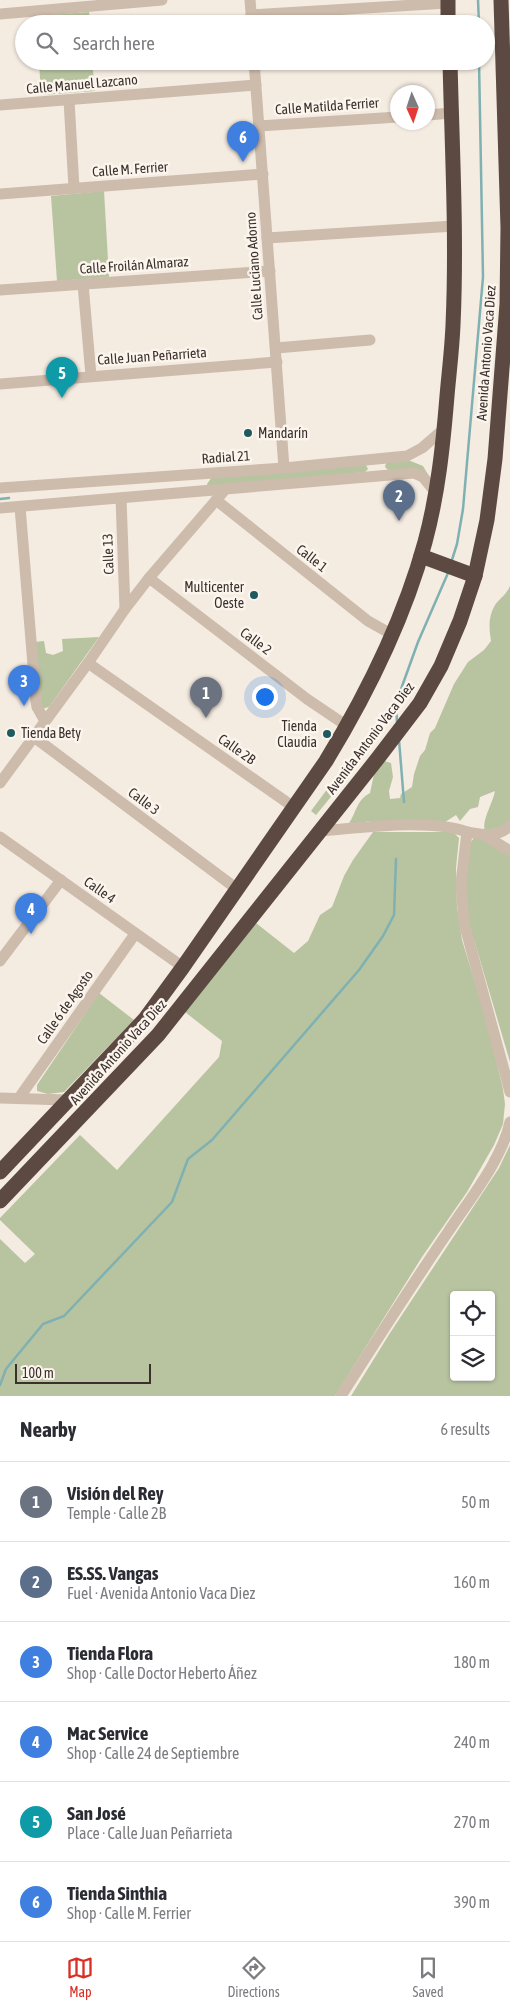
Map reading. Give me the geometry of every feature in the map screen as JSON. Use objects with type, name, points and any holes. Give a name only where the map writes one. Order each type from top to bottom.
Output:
[{"type":"highway","name":"Avenida Antonio Vaca Diez","points":[[0,1201],[158,1035],[378,758],[420,703],[441,666],[460,621],[471,574],[488,520],[495,460],[507,304],[508,228],[501,0]]},
{"type":"highway","points":[[448,2],[448,15]]},
{"type":"highway","name":"Avenida Antonio Vaca Diez","points":[[0,1172],[145,1019],[295,808],[347,726],[393,635],[428,559],[444,428],[453,326],[454,226],[450,70]]},
{"type":"highway","points":[[428,559],[471,574]]},
{"type":"street","points":[[0,14],[60,4],[162,0]]},
{"type":"street","points":[[250,0],[251,15]]},
{"type":"street","points":[[306,15],[448,2]]},
{"type":"street","name":"Calle Luciano Adorno","points":[[255,70],[284,468]]},
{"type":"street","name":"Calle Manuel Lazcano","points":[[0,106],[256,85]]},
{"type":"street","points":[[69,100],[74,188]]},
{"type":"street","points":[[435,114],[451,113]]},
{"type":"street","name":"Calle Matilda Ferrier","points":[[259,126],[390,118]]},
{"type":"street","name":"Calle M. Ferrier","points":[[0,194],[263,174]]},
{"type":"street","points":[[268,238],[454,226]]},
{"type":"street","name":"Calle Froilán Almaraz","points":[[0,290],[270,271]]},
{"type":"street","points":[[83,284],[91,376]]},
{"type":"street","points":[[276,348],[370,340]]},
{"type":"street","name":"Calle Juan Peñarrieta","points":[[0,384],[276,362]]},
{"type":"street","name":"Radial 21","points":[[0,488],[284,468],[407,456],[422,448],[444,428]]},
{"type":"street","points":[[376,460],[377,476]]},
{"type":"street","points":[[0,508],[224,491],[414,473],[423,477],[436,493]]},
{"type":"street","points":[[0,783],[125,609],[149,578],[224,491]]},
{"type":"street","name":"Calle 13","points":[[121,498],[125,609]]},
{"type":"street","name":"Calle 1","points":[[216,500],[368,621],[393,635]]},
{"type":"street","points":[[20,507],[36,701],[37,707],[45,721]]},
{"type":"street","name":"Calle 2","points":[[149,578],[308,699],[347,726]]},
{"type":"street","name":"Calle 2B","points":[[88,663],[295,808]]},
{"type":"street","name":"Calle 3","points":[[34,737],[236,889]]},
{"type":"street","points":[[319,830],[438,826],[484,835],[496,834],[510,826]]},
{"type":"street","points":[[467,832],[461,883],[464,923],[510,1092]]},
{"type":"street","points":[[484,835],[510,851]]},
{"type":"street","name":"Calle 4","points":[[0,837],[183,968]]},
{"type":"street","points":[[0,962],[60,880]]},
{"type":"street","name":"Calle 6 de Agosto","points":[[19,1098],[136,934]]},
{"type":"street","points":[[0,1098],[67,1100]]},
{"type":"street","points":[[342,1396],[397,1308],[488,1171],[508,1134],[510,1122]]},
{"type":"green space","points":[[89,12],[89,15],[48,15]]},
{"type":"green space","points":[[40,70],[93,70],[95,91],[41,95]]},
{"type":"green space","points":[[104,191],[109,277],[57,281],[51,196]]},
{"type":"green space","points":[[408,460],[423,466],[430,478],[388,470],[385,467],[386,463]]},
{"type":"green space","points":[[366,465],[368,469],[365,472],[208,487],[207,484],[212,477]]},
{"type":"green space","points":[[510,586],[510,822],[502,827],[485,831],[485,822],[495,791],[480,797],[478,807],[470,809],[460,821],[456,815],[442,824],[367,821],[365,824],[347,826],[359,804],[370,793],[374,774],[384,761],[391,763],[393,777],[389,791],[390,799],[400,798],[401,794],[412,787],[420,756],[425,750],[430,733],[435,728],[454,684],[468,662],[484,650],[491,641],[491,614],[495,605]]},
{"type":"green space","points":[[99,637],[49,707],[41,709],[34,642],[44,641],[46,653],[53,655],[63,651],[62,639]]},
{"type":"green space","points":[[328,788],[334,793],[316,815],[311,811]]},
{"type":"green space","points":[[373,832],[453,832],[459,838],[456,868],[457,907],[462,940],[485,1015],[505,1104],[503,1124],[494,1145],[467,1192],[422,1257],[335,1396],[0,1396],[0,1239],[25,1263],[35,1254],[0,1218],[80,1135],[117,1170],[219,1057],[222,1041],[185,1012],[256,923],[294,953],[308,941],[320,915],[332,907],[344,876]]},
{"type":"green space","points":[[476,836],[510,855],[510,1062],[470,931],[465,898],[468,845]]},
{"type":"green space","points":[[99,993],[134,1020],[64,1092],[48,1094],[37,1091],[37,1085]]},
{"type":"green space","points":[[510,1145],[510,1396],[351,1396],[390,1333],[499,1168]]},
{"type":"waterway","points":[[478,0],[479,15]]},
{"type":"waterway","points":[[451,563],[457,544],[463,509],[483,277],[479,70]]},
{"type":"waterway","points":[[0,499],[9,498]]},
{"type":"waterway","points":[[397,722],[396,703],[418,642],[448,573]]},
{"type":"waterway","points":[[399,740],[404,802]]},
{"type":"waterway","points":[[0,1385],[6,1369],[43,1324],[64,1316],[172,1202],[188,1159],[212,1140],[359,970],[383,936],[394,915],[396,859]]},
{"type":"place","name":"Tienda Sinthia","points":[[243,162]]},
{"type":"place","name":"San José","points":[[62,398]]},
{"type":"place","name":"Mandarín","points":[[248,433]]},
{"type":"place","name":"ES.SS. Vangas","points":[[399,521]]},
{"type":"place","name":"Multicenter Oeste","points":[[254,595]]},
{"type":"place","name":"Tienda Flora","points":[[24,706]]},
{"type":"place","name":"Visión del Rey","points":[[206,718]]},
{"type":"place","name":"Tienda Bety","points":[[11,733]]},
{"type":"place","name":"Tienda Claudia","points":[[327,734]]},
{"type":"place","name":"Mac Service","points":[[31,934]]}]
